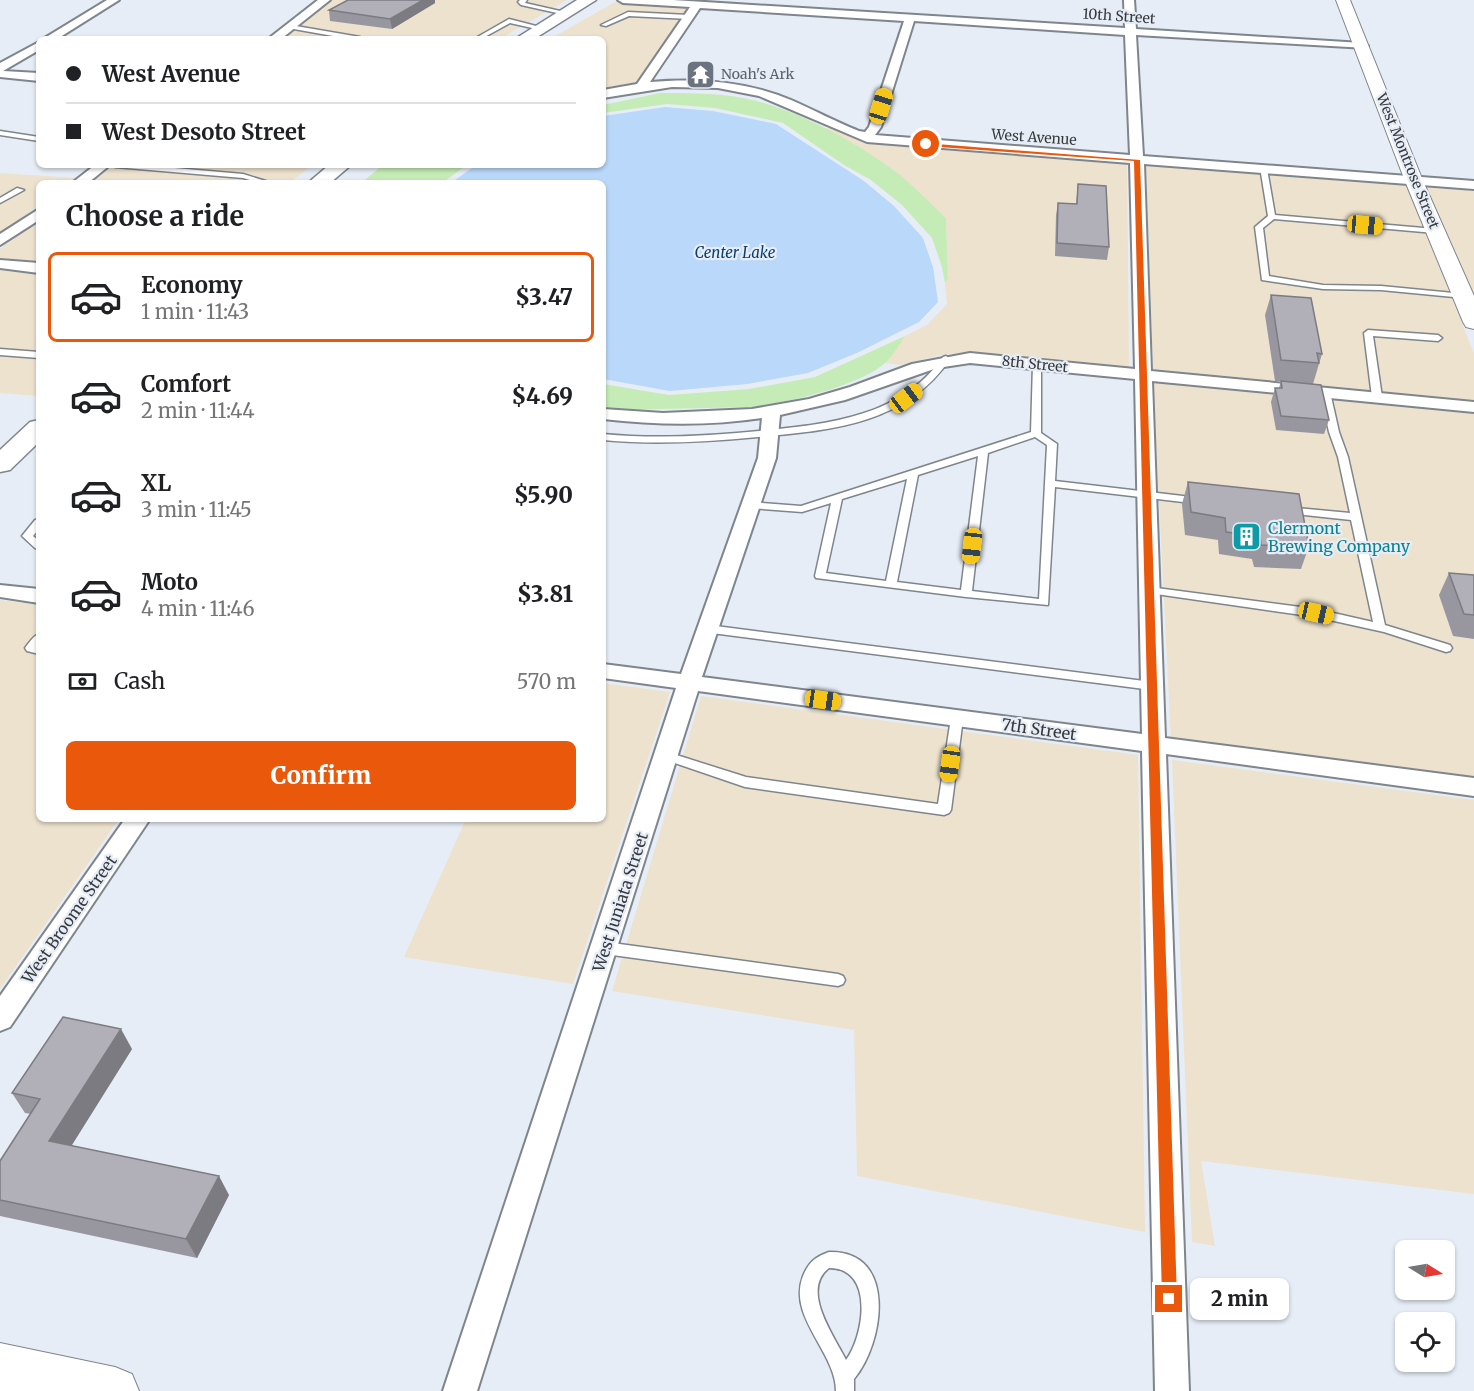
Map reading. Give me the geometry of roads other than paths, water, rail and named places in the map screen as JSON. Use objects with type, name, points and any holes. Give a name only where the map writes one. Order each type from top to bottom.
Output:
[{"type":"highway","points":[[527,36],[588,0]]},
{"type":"highway","points":[[322,180],[337,168]]},
{"type":"highway","points":[[0,464],[36,431]]},
{"type":"street","points":[[54,36],[114,0]]},
{"type":"street","points":[[278,36],[324,0]]},
{"type":"street","name":"10th Street","points":[[623,0],[761,4],[910,18],[945,15],[1131,32],[1362,46]]},
{"type":"street","points":[[1129,0],[1137,160],[1172,1391]]},
{"type":"street","name":"West Montrose Street","points":[[1343,0],[1414,180],[1470,309]]},
{"type":"street","points":[[640,88],[699,2]]},
{"type":"street","points":[[867,138],[875,127],[910,18]]},
{"type":"street","points":[[0,68],[36,47]]},
{"type":"street","points":[[0,74],[36,77]]},
{"type":"street","name":"West Avenue","points":[[606,94],[701,83],[748,89],[785,102],[867,138],[1474,185]]},
{"type":"street","points":[[83,180],[99,168]]},
{"type":"street","points":[[0,242],[36,215]]},
{"type":"street","points":[[0,264],[36,268]]},
{"type":"street","name":"8th Street","points":[[606,414],[675,420],[772,422],[900,372],[946,359],[970,358],[1474,407]]},
{"type":"street","name":"West Juniata Street","points":[[460,1391],[689,683],[767,458],[772,422]]},
{"type":"street","points":[[0,591],[36,596]]},
{"type":"street","name":"7th Street","points":[[606,671],[1474,787]]},
{"type":"street","name":"West Broome Street","points":[[0,1018],[136,822]]},
{"type":"street","points":[[0,1367],[115,1391]]},
{"type":"lane","points":[[524,0],[521,2],[523,4],[566,13]]},
{"type":"lane","points":[[604,25],[628,14],[689,17]]},
{"type":"lane","points":[[482,36],[509,21],[541,28]]},
{"type":"lane","points":[[290,27],[342,36]]},
{"type":"lane","points":[[0,133],[36,139]]},
{"type":"lane","points":[[150,168],[243,176],[257,180]]},
{"type":"lane","points":[[1263,169],[1272,217]]},
{"type":"lane","points":[[0,201],[20,190]]},
{"type":"lane","points":[[1436,231],[1272,217],[1259,227],[1265,278],[1323,287],[1381,288],[1470,309]]},
{"type":"lane","points":[[1377,398],[1368,333],[1438,338]]},
{"type":"lane","points":[[0,352],[36,355]]},
{"type":"lane","points":[[606,437],[634,441],[693,441],[772,422],[809,429],[855,420],[906,398],[938,372],[946,359]]},
{"type":"lane","points":[[1036,434],[1037,364]]},
{"type":"lane","points":[[1325,392],[1334,432],[1343,457],[1380,628]]},
{"type":"lane","points":[[750,505],[802,509],[837,500],[1036,434]]},
{"type":"lane","points":[[837,500],[820,576],[1044,603],[1052,444],[1036,434]]},
{"type":"lane","points":[[966,594],[982,452]]},
{"type":"lane","points":[[891,585],[913,474]]},
{"type":"lane","points":[[1049,483],[1217,502]]},
{"type":"lane","points":[[1275,509],[1356,517]]},
{"type":"lane","points":[[36,526],[27,536],[36,544]]},
{"type":"lane","points":[[1149,590],[1316,613],[1380,628],[1446,648]]},
{"type":"lane","points":[[708,629],[1152,686]]},
{"type":"lane","points":[[667,756],[745,782],[944,810],[957,718]]},
{"type":"lane","points":[[605,948],[838,980]]},
{"type":"lane","points":[[828,1260],[841,1260],[854,1267],[862,1274],[867,1286],[870,1308],[866,1339],[845,1383],[816,1317],[809,1295],[813,1273],[819,1265],[828,1260]]},
{"type":"water","name":"Center Lake","points":[[665,107],[713,111],[776,124],[864,181],[894,206],[923,238],[933,267],[938,302],[919,322],[859,352],[808,373],[747,384],[670,391],[606,380],[606,180],[455,180],[472,168],[606,168],[606,116]]},
{"type":"place","name":"Noah's Ark","points":[[700,74]]},
{"type":"place","name":"Clermont Brewing Company","points":[[1247,537]]}]
